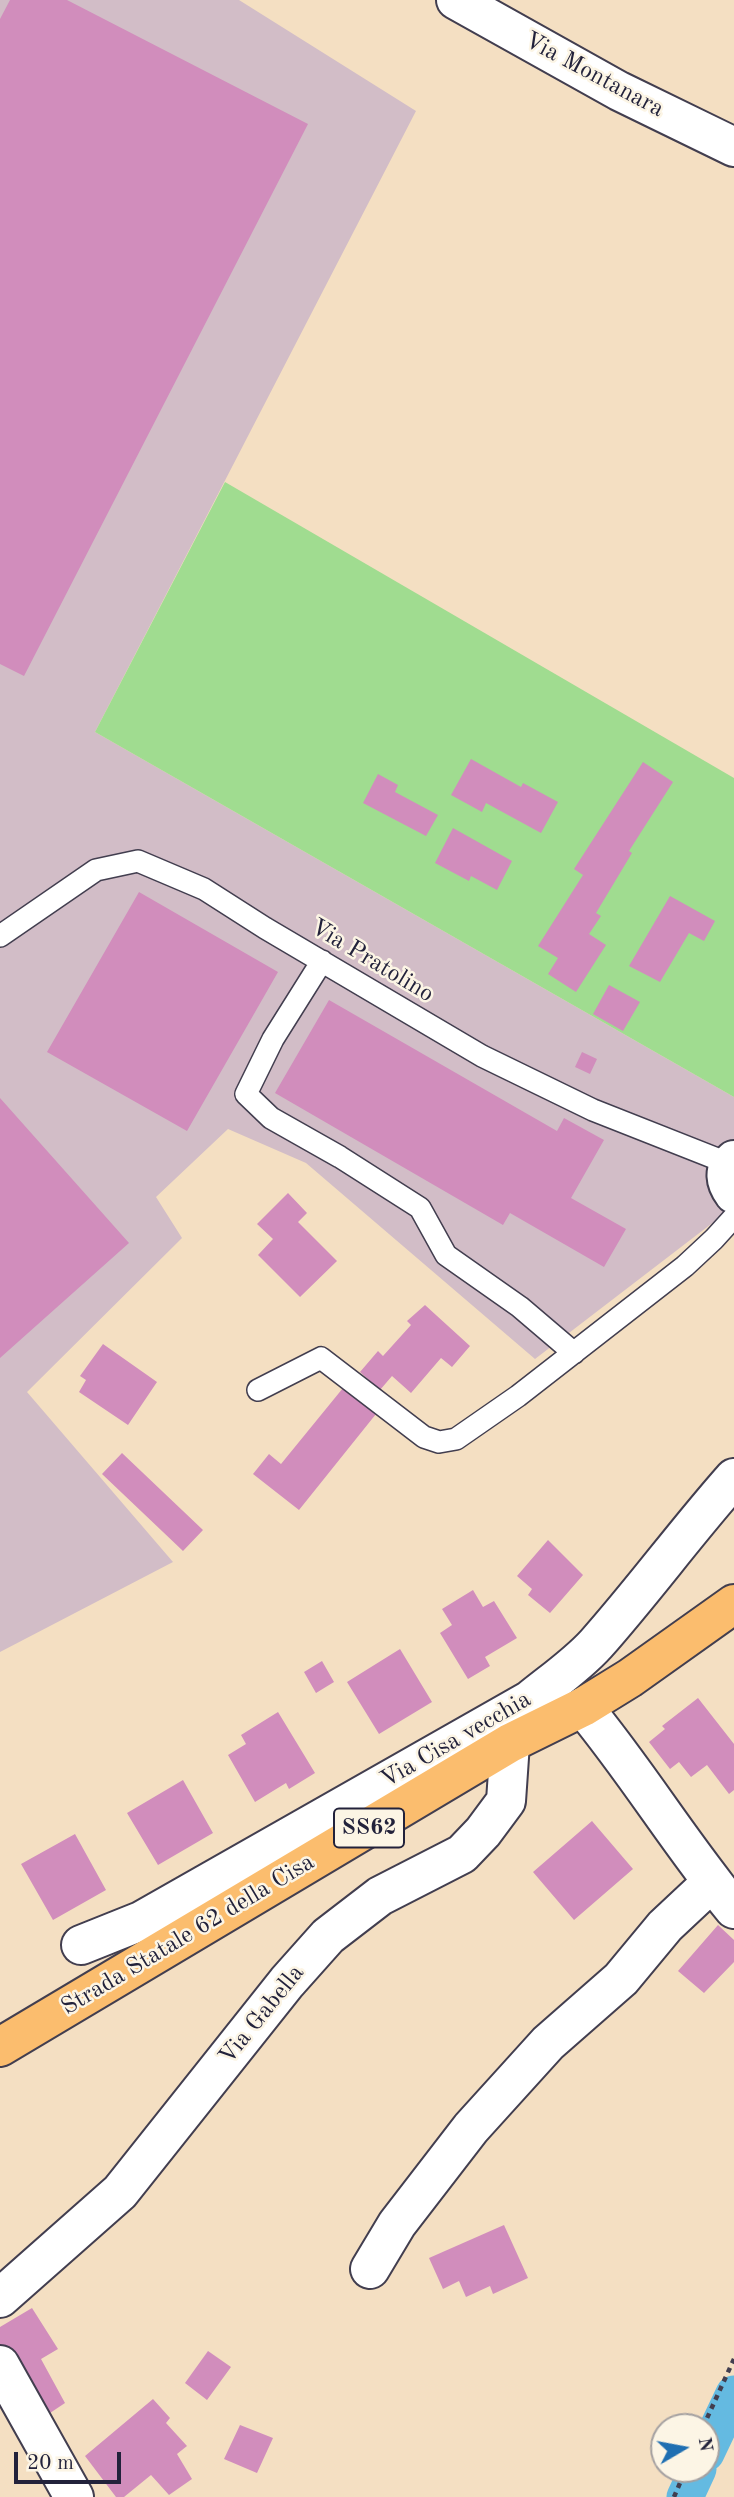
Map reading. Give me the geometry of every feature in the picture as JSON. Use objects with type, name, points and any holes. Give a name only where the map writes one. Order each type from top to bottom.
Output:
[{"type":"main road","name":"Strada Statale 62 della Cisa","points":[[0,2048],[510,1743],[583,1707],[630,1678],[734,1604]]},
{"type":"street","name":"Via Montanara","points":[[456,0],[619,91],[734,147]]},
{"type":"street","name":"Via Cisa vecchia","points":[[81,1945],[141,1921],[530,1700],[594,1646],[734,1478]]},
{"type":"street","points":[[370,2269],[397,2224],[471,2128],[548,2042],[621,1979],[665,1926],[723,1895],[620,1751],[583,1707]]},
{"type":"street","name":"Via Gabella","points":[[0,2298],[120,2192],[287,1982],[328,1936],[380,1896],[462,1854],[484,1832],[506,1801],[510,1743]]},
{"type":"street","points":[[0,2365],[74,2497]]},
{"type":"lane","name":"Via Pratolino","points":[[0,936],[96,870],[138,860],[204,889],[482,1056],[593,1111],[733,1172]]},
{"type":"lane","points":[[322,961],[273,1039],[246,1094],[271,1118],[340,1157],[420,1208],[446,1255],[520,1307],[573,1353]]},
{"type":"lane","points":[[258,1390],[321,1358],[424,1437],[439,1442],[456,1439],[517,1396],[685,1266],[734,1217]]},
{"type":"path","points":[[710,2413],[734,2359]]},
{"type":"shaded area","points":[[0,0],[239,0],[416,111],[95,732],[734,1097],[734,1201],[728,1211],[535,1359],[306,1163],[228,1129],[156,1197],[182,1238],[27,1392],[173,1562],[0,1652]]},
{"type":"green space","points":[[225,482],[734,778],[734,1097],[95,732]]},
{"type":"building","points":[[10,0],[67,0],[308,124],[24,676],[0,664],[0,19]]},
{"type":"building","points":[[471,759],[521,787],[523,783],[558,802],[541,833],[486,803],[482,812],[451,795]]},
{"type":"building","points":[[643,762],[673,782],[629,851],[632,853],[596,913],[601,916],[589,934],[606,945],[576,992],[548,974],[558,958],[538,946],[583,875],[574,869]]},
{"type":"building","points":[[378,774],[398,785],[395,792],[438,815],[426,836],[363,803]]},
{"type":"building","points":[[453,828],[512,861],[497,890],[471,876],[469,881],[435,863]]},
{"type":"building","points":[[139,892],[278,972],[187,1131],[47,1052]]},
{"type":"building","points":[[670,896],[715,921],[704,941],[689,933],[660,982],[629,966]]},
{"type":"building","points":[[609,985],[640,1002],[623,1031],[593,1014]]},
{"type":"building","points":[[329,1000],[557,1131],[564,1118],[604,1140],[571,1198],[626,1229],[604,1267],[510,1213],[503,1225],[275,1093]]},
{"type":"building","points":[[582,1052],[597,1059],[590,1074],[575,1067]]},
{"type":"building","points":[[0,1098],[129,1243],[0,1358]]},
{"type":"building","points":[[288,1193],[307,1213],[298,1222],[337,1261],[300,1297],[258,1255],[273,1239],[257,1224]]},
{"type":"building","points":[[425,1305],[470,1346],[452,1367],[441,1358],[411,1393],[392,1376],[380,1390],[360,1372],[378,1351],[383,1356],[411,1325],[407,1321]]},
{"type":"building","points":[[103,1344],[157,1382],[128,1425],[79,1392],[86,1380],[80,1376]]},
{"type":"building","points":[[343,1388],[376,1414],[299,1510],[253,1474],[269,1454],[281,1464]]},
{"type":"building","points":[[122,1453],[203,1530],[183,1551],[102,1474]]},
{"type":"building","points":[[548,1540],[583,1575],[550,1613],[528,1595],[532,1589],[517,1576]]},
{"type":"building","points":[[473,1590],[483,1607],[494,1601],[517,1638],[485,1657],[490,1666],[468,1679],[440,1633],[452,1625],[442,1609]]},
{"type":"building","points":[[400,1649],[432,1702],[379,1734],[347,1682]]},
{"type":"building","points":[[322,1661],[334,1682],[316,1693],[304,1672]]},
{"type":"building","points":[[698,1698],[734,1744],[734,1790],[729,1794],[707,1765],[691,1777],[679,1762],[670,1769],[649,1742],[665,1729],[662,1726]]},
{"type":"building","points":[[278,1712],[315,1773],[289,1789],[286,1783],[255,1802],[228,1755],[246,1744],[241,1735]]},
{"type":"building","points":[[183,1780],[213,1833],[158,1865],[127,1813]]},
{"type":"building","points":[[592,1821],[633,1869],[574,1920],[533,1872]]},
{"type":"building","points":[[75,1834],[106,1890],[53,1920],[21,1864]]},
{"type":"building","points":[[718,1925],[734,1940],[734,1962],[704,1993],[678,1971]]},
{"type":"building","points":[[504,2225],[528,2278],[493,2294],[490,2286],[466,2297],[459,2281],[443,2289],[429,2258]]},
{"type":"building","points":[[32,2308],[58,2349],[41,2359],[65,2403],[41,2419],[0,2345],[0,2327]]},
{"type":"building","points":[[208,2351],[231,2367],[207,2400],[185,2383]]},
{"type":"building","points":[[153,2399],[170,2418],[166,2423],[187,2446],[177,2454],[192,2479],[169,2495],[151,2475],[124,2497],[116,2497],[85,2456]]},
{"type":"building","points":[[240,2425],[273,2438],[257,2473],[224,2459]]},
{"type":"waterway","points":[[720,2424],[734,2394]]},
{"type":"waterway","points":[[685,2497],[692,2483]]}]
